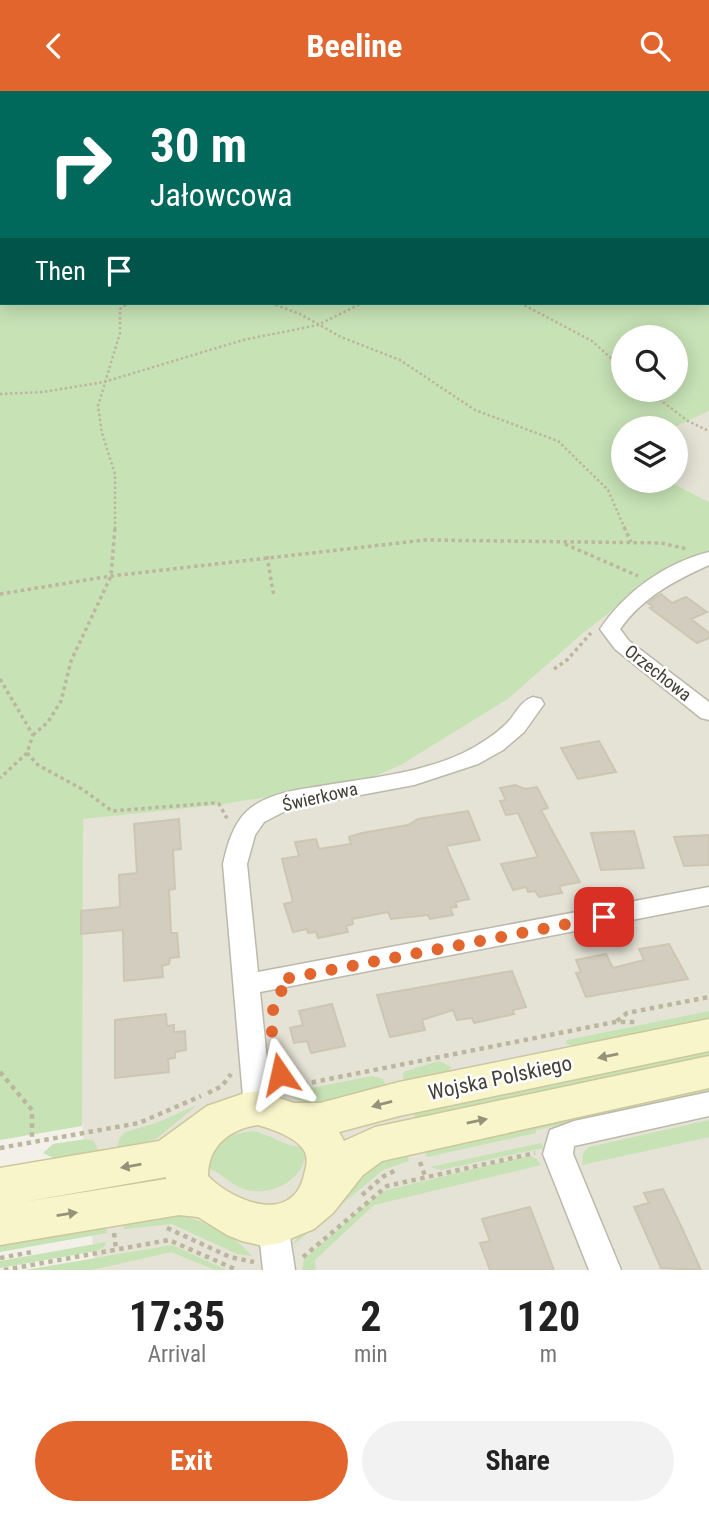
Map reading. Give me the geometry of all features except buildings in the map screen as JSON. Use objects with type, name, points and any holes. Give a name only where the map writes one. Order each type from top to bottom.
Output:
[{"type":"main road","name":"Wojska Polskiego","points":[[211,1125],[230,1114],[275,1114],[320,1120],[400,1099],[709,1035]]},
{"type":"main road","name":"Wojska Polskiego","points":[[335,1202],[342,1164],[355,1154],[375,1145],[709,1072]]},
{"type":"main road","points":[[275,1114],[316,1133],[326,1146],[335,1202],[299,1215],[276,1254]]},
{"type":"main road","points":[[211,1125],[194,1149],[187,1167],[191,1189],[242,1221],[262,1226],[276,1254]]},
{"type":"main road","points":[[0,1187],[169,1158],[211,1125]]},
{"type":"main road","points":[[0,1225],[179,1196],[206,1199]]},
{"type":"street","points":[[610,629],[632,600],[703,555]]},
{"type":"street","name":"Orzechowa","points":[[610,629],[622,646],[709,713]]},
{"type":"street","name":"Świerkowa","points":[[275,1114],[254,1060],[235,863],[248,829],[261,812],[296,800],[389,782],[454,764],[478,754],[505,737],[533,704]]},
{"type":"street","points":[[247,984],[292,978],[709,895]]},
{"type":"street","points":[[605,1270],[558,1154],[550,1149],[563,1136],[709,1104]]},
{"type":"path","points":[[0,778],[27,753],[33,735],[48,722],[61,701],[71,661],[111,576],[115,541],[115,474],[102,433],[98,406],[120,333],[120,309],[125,305]]},
{"type":"path","points":[[275,305],[341,337],[400,360],[475,410],[558,441],[608,489],[631,543]]},
{"type":"path","points":[[0,394],[54,391],[104,382],[243,340],[318,325],[358,305]]},
{"type":"path","points":[[524,305],[592,341],[611,358]]},
{"type":"path","points":[[662,402],[688,421],[709,431]]},
{"type":"path","points":[[0,594],[111,576],[267,556],[425,540],[661,543],[703,555]]},
{"type":"path","points":[[564,543],[656,584]]},
{"type":"path","points":[[267,556],[274,597]]},
{"type":"path","points":[[554,669],[567,660],[593,632],[610,629]]},
{"type":"path","points":[[0,679],[33,735]]},
{"type":"path","points":[[27,753],[38,765],[82,789],[112,811],[214,803],[219,804],[231,825]]},
{"type":"path","points":[[615,1022],[627,1013],[709,997]]},
{"type":"path","points":[[0,1147],[123,1127],[150,1119],[218,1089],[230,1075],[233,1062],[278,1058],[282,1078],[292,1083],[304,1084],[615,1022],[647,1020]]},
{"type":"path","points":[[0,1072],[32,1110],[32,1141]]},
{"type":"path","points":[[158,1229],[176,1230],[236,1260],[276,1254],[387,1186],[550,1149]]},
{"type":"path","points":[[335,1202],[389,1173],[434,1161]]},
{"type":"path","points":[[104,1238],[125,1234]]},
{"type":"path","points":[[4,1270],[169,1240],[237,1270]]},
{"type":"path","points":[[0,1258],[39,1250]]},
{"type":"shaded area","points":[[709,411],[709,502],[688,491],[688,421]]},
{"type":"shaded area","points":[[709,551],[709,1270],[92,1270],[95,1269],[81,1109],[83,818],[217,805],[373,777],[401,765],[508,699],[582,634],[649,582]]},
{"type":"shaded area","points":[[565,1043],[577,1049],[444,1076],[453,1066]]},
{"type":"green space","points":[[0,305],[709,305],[709,411],[688,421],[688,416],[611,416],[611,493],[688,491],[709,502],[709,551],[649,582],[582,634],[508,699],[401,765],[373,777],[217,805],[83,819],[82,1126],[0,1140]]},
{"type":"green space","points":[[709,1011],[709,1022],[577,1049],[565,1043],[567,1040]]},
{"type":"green space","points":[[709,1047],[709,1058],[416,1121],[412,1110]]},
{"type":"green space","points":[[439,1061],[452,1067],[444,1077],[404,1086],[403,1072]]},
{"type":"green space","points":[[372,1076],[383,1079],[388,1090],[326,1103],[310,1103],[296,1099],[283,1091],[273,1077],[289,1088],[301,1090]]},
{"type":"green space","points":[[709,1084],[709,1093],[536,1130],[536,1133],[427,1157],[423,1146]]},
{"type":"green space","points":[[197,1105],[156,1139],[117,1150],[119,1139],[125,1132],[156,1123]]},
{"type":"green space","points":[[709,1120],[709,1137],[582,1165],[583,1153],[589,1147]]},
{"type":"green space","points":[[253,1131],[291,1145],[305,1147],[302,1167],[288,1182],[267,1191],[251,1191],[237,1186],[213,1170],[203,1168],[222,1141]]},
{"type":"green space","points":[[86,1139],[94,1141],[100,1154],[58,1160],[43,1153],[53,1144]]},
{"type":"green space","points":[[541,1143],[543,1148],[441,1170],[430,1167]]},
{"type":"green space","points":[[406,1150],[409,1161],[383,1170],[293,1245],[299,1234],[357,1173]]},
{"type":"green space","points":[[528,1156],[536,1158],[541,1165],[374,1205],[315,1260],[316,1270],[302,1270],[304,1259],[374,1198],[387,1190]]},
{"type":"green space","points":[[162,1211],[187,1217],[223,1232],[252,1256],[237,1254],[172,1224],[124,1229],[123,1216]]},
{"type":"green space","points":[[105,1219],[107,1233],[0,1252],[0,1238]]},
{"type":"green space","points":[[106,1242],[104,1247],[96,1251],[0,1268],[0,1261]]},
{"type":"green space","points":[[172,1245],[227,1270],[215,1270],[171,1252],[92,1270],[25,1270]]},
{"type":"route","points":[[280,1074],[272,1032],[272,1008],[282,994],[279,980],[604,917]]}]
